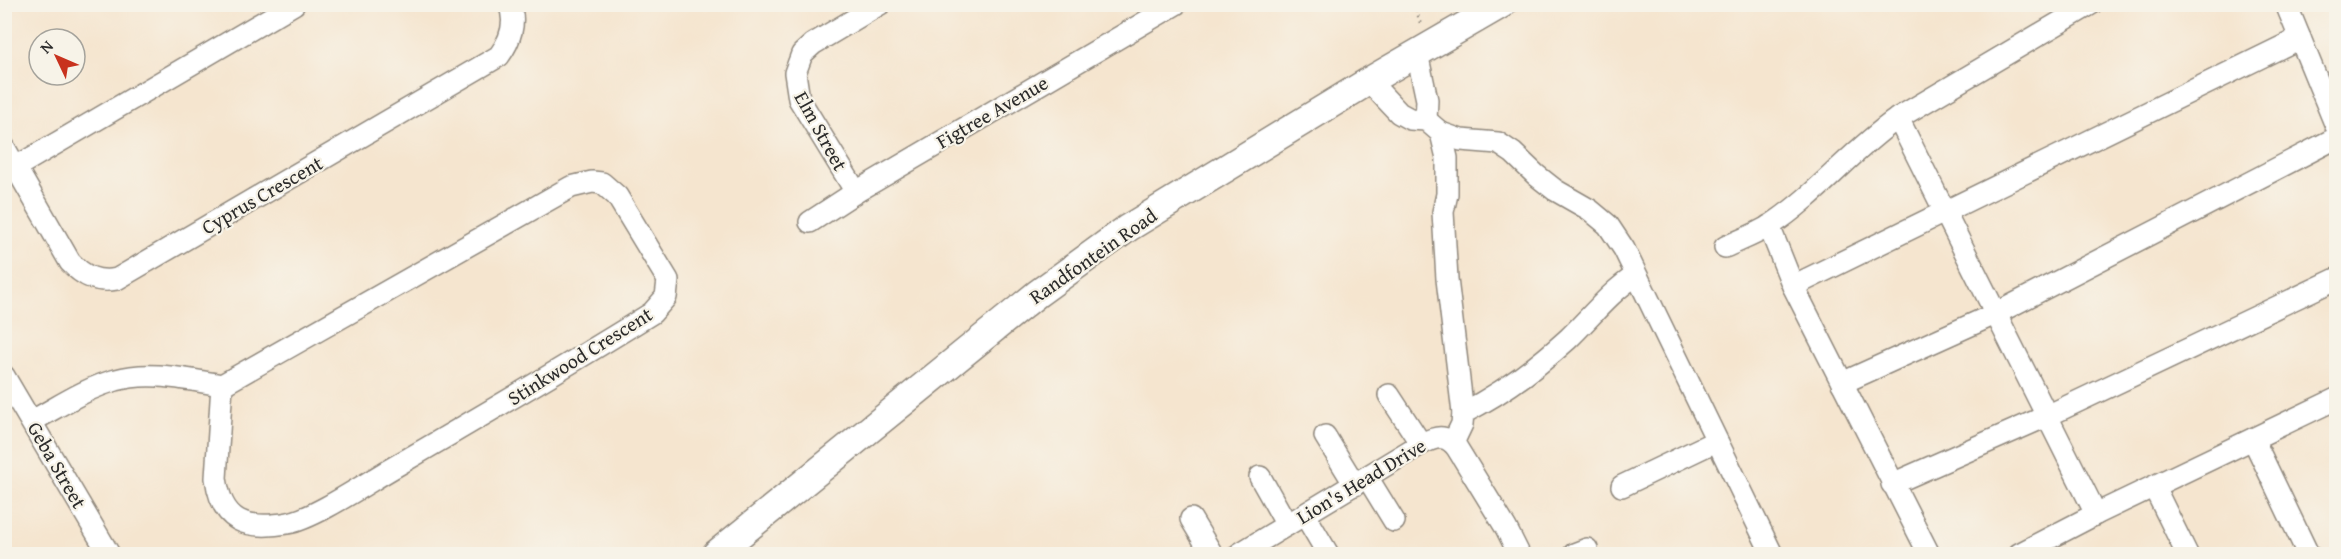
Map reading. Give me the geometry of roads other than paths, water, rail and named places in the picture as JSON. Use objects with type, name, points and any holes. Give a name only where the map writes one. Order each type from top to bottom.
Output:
[{"type":"main road","name":"Randfontein Road","points":[[716,555],[1029,300],[1128,228],[1502,4]]},
{"type":"street","points":[[16,167],[294,4]]},
{"type":"street","name":"Cyprus Crescent","points":[[4,147],[70,262],[92,279],[106,281],[117,279],[499,56],[505,47],[513,24],[509,4]]},
{"type":"street","name":"Elm Street","points":[[856,192],[799,99],[795,73],[802,54],[813,44],[880,4]]},
{"type":"street","name":"Figtree Avenue","points":[[810,222],[856,192],[1176,4]]},
{"type":"street","points":[[1725,247],[1769,226],[1790,211],[1873,136],[1898,118],[2091,4]]},
{"type":"street","points":[[2286,4],[2337,126]]},
{"type":"street","points":[[1793,286],[2300,39]]},
{"type":"street","points":[[1417,53],[1434,127],[1447,158],[1447,194],[1443,212],[1446,279],[1454,327],[1463,412],[1462,424],[1453,443],[1506,528],[1519,555]]},
{"type":"street","points":[[1370,81],[1399,113],[1410,119],[1434,127],[1461,141],[1498,143],[1513,153],[1536,176],[1590,210],[1608,225],[1624,249],[1635,276],[1772,555]]},
{"type":"street","points":[[1898,118],[2096,514]]},
{"type":"street","points":[[1842,383],[1995,314],[2337,138]]},
{"type":"street","name":"Stinkwood Crescent","points":[[581,183],[602,183],[617,196],[668,280],[666,297],[651,313],[528,389],[358,488],[300,520],[289,523],[258,525],[242,522],[231,516],[218,493],[216,478],[222,386],[581,183]]},
{"type":"street","points":[[1769,226],[1793,286],[1929,555]]},
{"type":"street","points":[[1463,412],[1491,399],[1522,378],[1569,338],[1616,288],[1635,276]]},
{"type":"street","points":[[1892,484],[2047,416],[2337,279]]},
{"type":"street","name":"Geba Street","points":[[4,376],[109,555]]},
{"type":"street","points":[[32,421],[100,386],[135,376],[160,376],[222,386]]},
{"type":"street","points":[[1389,395],[1421,444]]},
{"type":"street","points":[[2019,555],[2096,514],[2337,399]]},
{"type":"street","points":[[1324,436],[1394,521]]},
{"type":"street","name":"Lion's Head Drive","points":[[1245,553],[1421,444],[1436,437],[1443,437],[1453,443]]},
{"type":"street","points":[[2253,439],[2308,555]]},
{"type":"street","points":[[1622,486],[1716,441]]},
{"type":"street","points":[[1260,477],[1328,555]]},
{"type":"street","points":[[2154,487],[2187,555]]},
{"type":"street","points":[[1191,519],[1212,555]]}]
